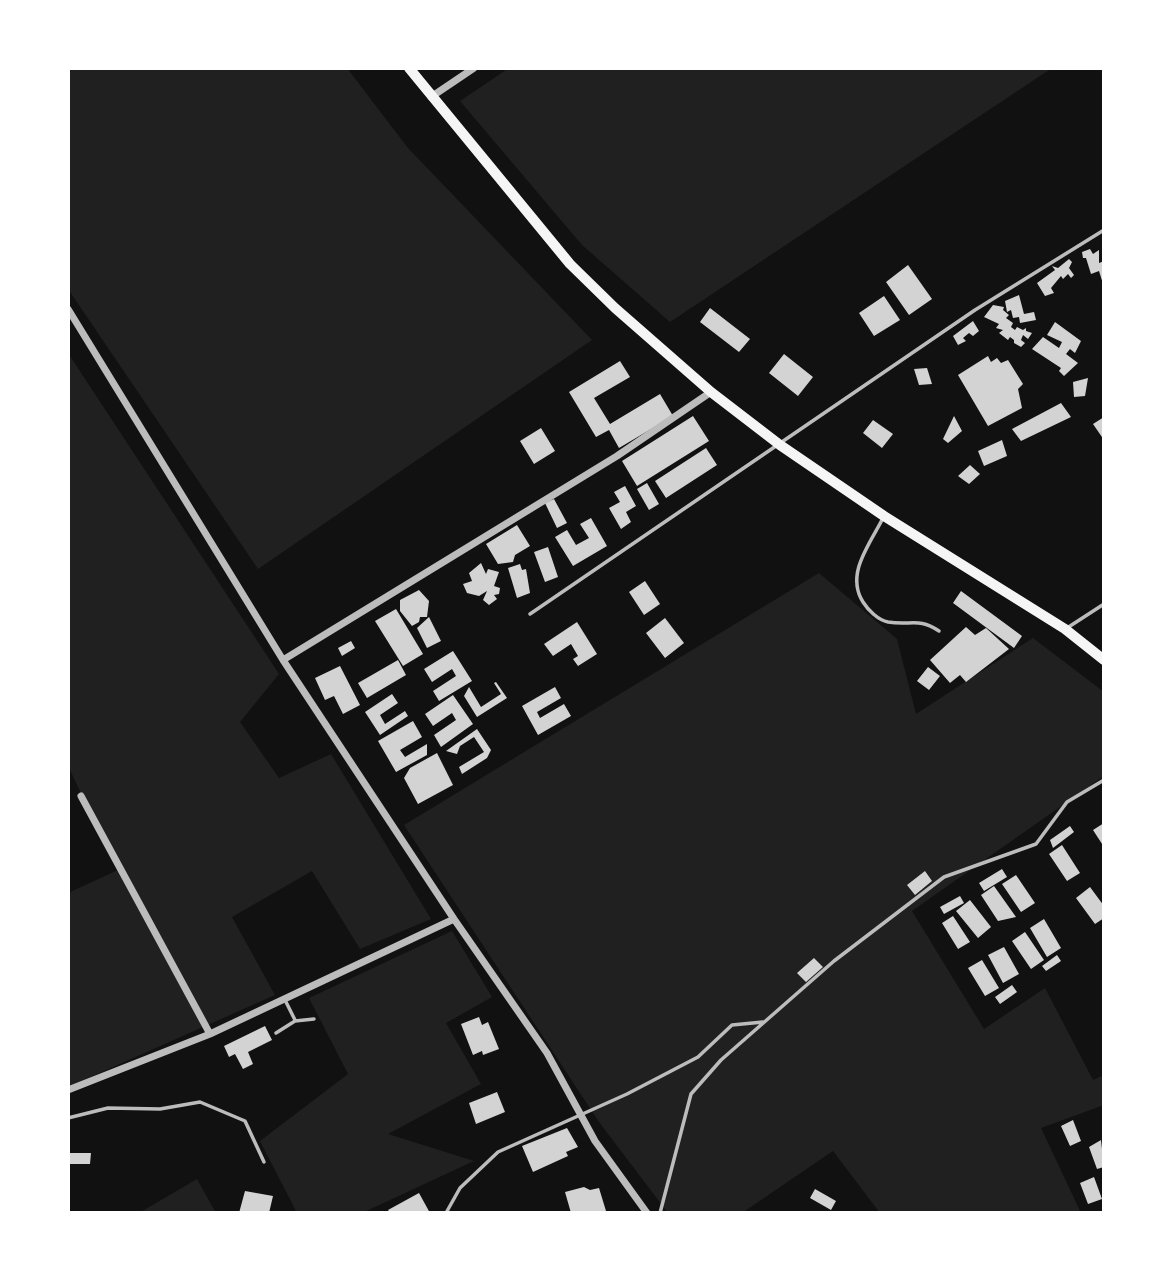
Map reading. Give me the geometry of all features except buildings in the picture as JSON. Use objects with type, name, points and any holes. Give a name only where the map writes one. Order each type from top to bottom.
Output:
[{"type":"main road","points":[[409,68],[431,98],[537,219],[570,264],[615,308],[711,392],[780,445],[884,516],[1065,629],[1104,660]]},
{"type":"street","points":[[431,98],[474,68]]},
{"type":"street","points":[[68,309],[283,660],[454,919],[547,1053],[594,1141],[647,1213]]},
{"type":"street","points":[[283,660],[617,456],[711,392]]},
{"type":"street","points":[[81,796],[210,1034]]},
{"type":"street","points":[[68,1090],[210,1034],[454,919]]},
{"type":"lane","points":[[530,614],[975,310],[1104,230]]},
{"type":"lane","points":[[884,516],[858,568],[855,583],[858,593],[868,610],[885,622],[924,621],[939,631]]},
{"type":"lane","points":[[1065,629],[1104,604]]},
{"type":"lane","points":[[660,1213],[691,1094],[721,1060],[834,961],[944,877],[1036,844],[1067,802],[1104,780]]},
{"type":"lane","points":[[285,1000],[295,1021]]},
{"type":"lane","points":[[276,1032],[295,1021],[314,1018]]},
{"type":"lane","points":[[446,1213],[460,1188],[498,1152],[698,1057],[732,1026],[764,1022]]},
{"type":"lane","points":[[68,1118],[108,1108],[160,1109],[200,1102],[245,1121],[264,1162]]},
{"type":"shaded area","points":[[68,68],[347,68],[408,148],[592,340],[258,569],[68,289]]},
{"type":"shaded area","points":[[509,68],[1052,68],[670,322],[582,245],[460,101]]},
{"type":"shaded area","points":[[68,353],[279,674],[240,722],[279,778],[331,754],[431,919],[360,949],[312,871],[232,917],[275,995],[68,1087],[68,893],[118,870],[68,766]]},
{"type":"shaded area","points":[[819,573],[897,639],[916,714],[1033,638],[1104,692],[1104,776],[912,911],[984,1029],[1045,988],[1093,1080],[1104,1075],[1104,1105],[1041,1128],[1081,1213],[880,1213],[833,1151],[742,1213],[668,1213],[599,1122],[404,825]]},
{"type":"shaded area","points":[[452,931],[492,997],[446,1023],[481,1084],[388,1134],[474,1161],[362,1213],[297,1213],[260,1141],[348,1074],[309,998]]},
{"type":"shaded area","points":[[197,1179],[216,1213],[139,1213]]}]
